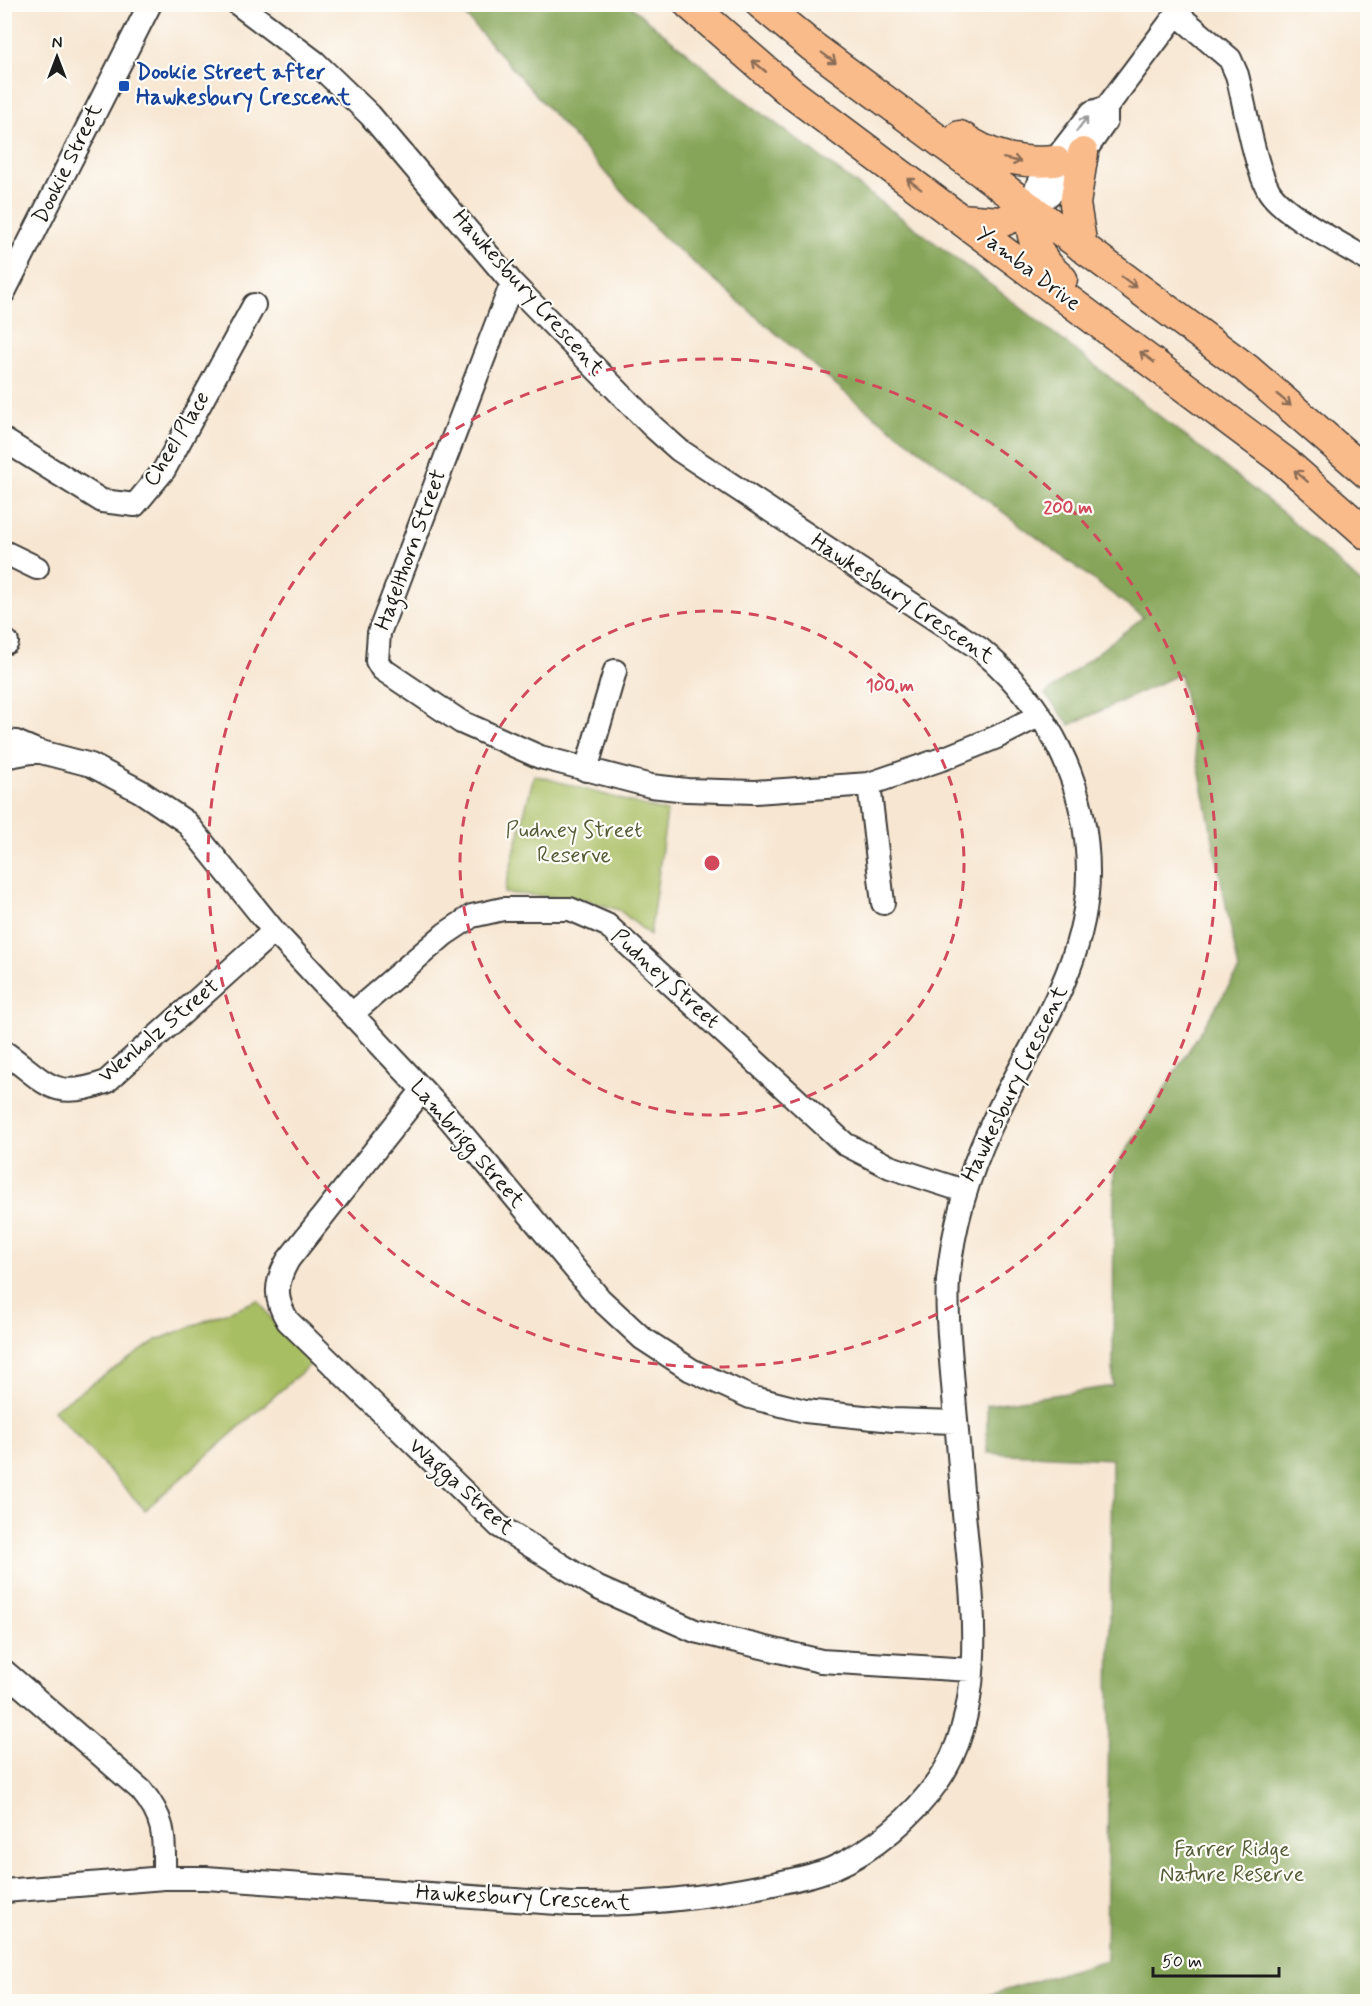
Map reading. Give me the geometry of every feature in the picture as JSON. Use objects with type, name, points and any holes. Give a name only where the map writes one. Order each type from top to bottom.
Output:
[{"type":"main road","name":"Yamba Drive","points":[[688,4],[790,92],[1285,462],[1368,535]]},
{"type":"main road","points":[[761,4],[885,100],[1247,369],[1368,474]]},
{"type":"main road","points":[[885,100],[925,112],[969,142],[995,156],[1029,163],[1069,157],[1082,247]]},
{"type":"main road","points":[[961,219],[1001,222],[1032,209]]},
{"type":"main road","points":[[1032,209],[1031,233],[1039,253],[1051,270],[1079,293],[1100,323]]},
{"type":"street","name":"Dookie Street","points":[[4,292],[150,4]]},
{"type":"street","name":"Hawkesbury Crescent","points":[[4,1891],[164,1878],[206,1878],[571,1904],[627,1905],[732,1892],[834,1868],[860,1853],[900,1824],[940,1779],[954,1751],[965,1719],[971,1670],[971,1592],[956,1422],[948,1282],[964,1191],[991,1125],[1071,967],[1086,910],[1087,842],[1076,784],[1057,741],[1020,687],[980,648],[679,450],[652,426],[512,283],[370,114],[315,62],[238,4]]},
{"type":"street","points":[[1032,209],[1062,184],[1069,157],[1092,112],[1106,108],[1180,9],[1230,59],[1237,75],[1263,175],[1270,192],[1284,207],[1368,260]]},
{"type":"street","name":"Hagelthorn Street","points":[[512,283],[379,633],[377,661],[382,669],[461,722],[540,757],[651,786],[687,790],[755,792],[869,784],[945,758],[1040,715]]},
{"type":"street","name":"Cheel Place","points":[[4,440],[102,501],[135,505],[164,470],[254,305]]},
{"type":"street","points":[[4,552],[37,568]]},
{"type":"street","points":[[586,770],[615,671]]},
{"type":"street","name":"Lambrigg Street","points":[[4,741],[16,742],[37,751],[91,765],[140,790],[186,822],[274,931],[353,1013],[421,1092],[448,1117],[600,1299],[642,1338],[691,1370],[750,1397],[805,1411],[893,1420],[956,1422]]},
{"type":"street","name":"Lambrigg Street","points":[[4,757],[37,751]]},
{"type":"street","points":[[869,784],[883,903]]},
{"type":"street","name":"Pudney Street","points":[[353,1013],[445,934],[472,916],[503,909],[570,909],[607,925],[845,1144],[890,1167],[964,1191]]},
{"type":"street","name":"Wenholz Street","points":[[4,1052],[42,1082],[56,1089],[72,1092],[106,1082],[274,931]]},
{"type":"street","name":"Wagga Street","points":[[421,1092],[288,1260],[276,1290],[279,1307],[288,1321],[499,1526],[598,1588],[695,1631],[821,1661],[971,1670]]},
{"type":"street","points":[[4,1671],[141,1790],[156,1808],[163,1827],[164,1878]]},
{"type":"green space","name":"Farrer Ridge Nature Reserve","points":[[456,5],[629,5],[743,99],[1011,300],[1286,515],[1367,589],[1367,2001],[969,2001],[1106,1960],[1112,1459],[987,1453],[987,1405],[1113,1386],[1114,1170],[1239,970],[1180,674],[1070,725],[1045,694],[1143,617],[856,402],[660,234]]},
{"type":"green space","name":"Pudney Street Reserve","points":[[534,775],[667,812],[650,935],[619,910],[585,900],[504,893]]},
{"type":"green space","points":[[258,1300],[278,1328],[313,1362],[145,1510],[53,1410],[157,1340]]},
{"type":"place","name":"Dookie Street after Hawkesbury Crescent","points":[[124,86]]}]
